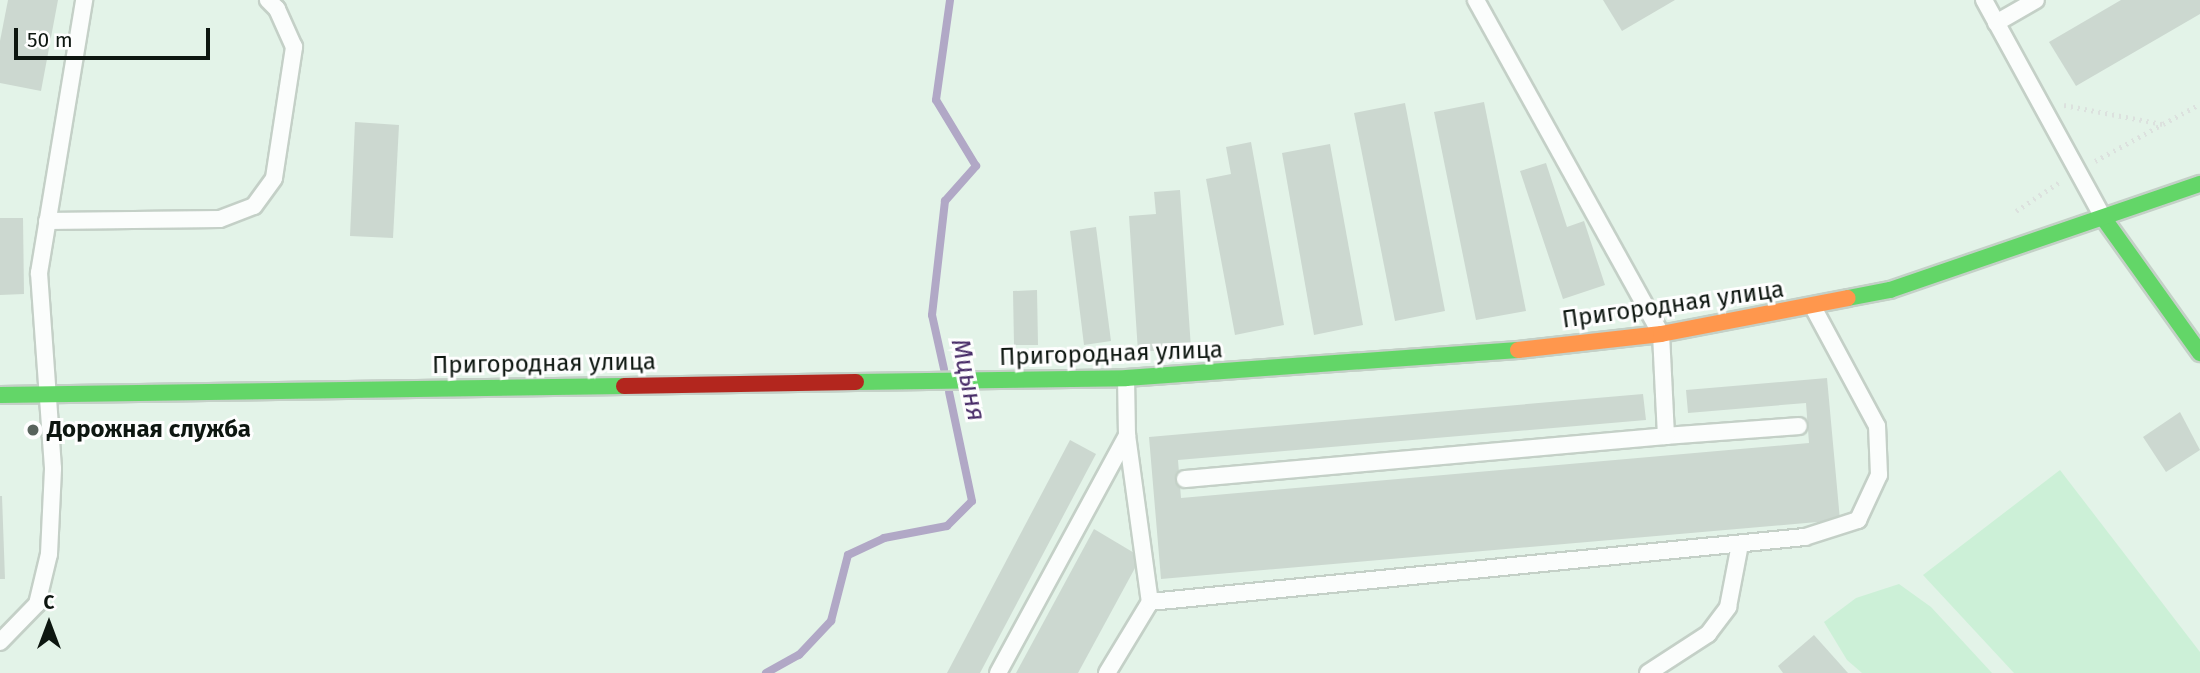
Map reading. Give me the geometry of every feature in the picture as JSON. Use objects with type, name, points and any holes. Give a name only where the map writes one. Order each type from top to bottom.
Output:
[{"type":"street","name":"Пригородная улица","points":[[0,395],[1126,379],[1468,355],[1661,334],[1813,307],[1890,290],[2200,184]]},
{"type":"street","points":[[2104,219],[2200,353]]},
{"type":"lane","points":[[0,642],[37,604],[49,554],[54,468],[39,273],[84,0]]},
{"type":"lane","points":[[47,221],[219,219],[254,206],[274,178],[294,47],[278,9],[268,0]]},
{"type":"lane","points":[[1476,0],[1661,334],[1666,436]]},
{"type":"lane","points":[[1984,0],[2104,219]]},
{"type":"lane","points":[[1996,23],[2036,0]]},
{"type":"lane","points":[[1150,602],[1805,537],[1858,520],[1880,475],[1877,426],[1813,307]]},
{"type":"lane","points":[[1107,673],[1150,602],[1127,435],[1126,379]]},
{"type":"lane","points":[[1185,479],[1799,426]]},
{"type":"lane","points":[[998,673],[1127,435]]},
{"type":"lane","points":[[1647,673],[1708,634],[1728,607],[1740,544]]},
{"type":"path","points":[[2039,100],[2163,124],[2200,104]]},
{"type":"green space","points":[[2060,470],[2200,652],[2200,673],[2014,673],[1923,575]]},
{"type":"green space","points":[[1899,584],[1931,607],[1992,673],[1862,673],[1847,660],[1824,622],[1856,598]]},
{"type":"building","points":[[8,0],[58,0],[41,91],[0,83],[0,41]]},
{"type":"building","points":[[1603,0],[1675,0],[1622,31]]},
{"type":"building","points":[[2121,0],[2200,0],[2200,14],[2076,86],[2049,42]]},
{"type":"building","points":[[1484,102],[1526,311],[1476,320],[1434,112]]},
{"type":"building","points":[[1405,103],[1445,311],[1395,321],[1354,113]]},
{"type":"building","points":[[355,122],[399,125],[393,238],[350,236]]},
{"type":"building","points":[[1251,142],[1284,325],[1235,335],[1206,179],[1231,174],[1226,147]]},
{"type":"building","points":[[1330,144],[1363,325],[1314,335],[1282,153]]},
{"type":"building","points":[[1546,163],[1567,227],[1584,221],[1605,285],[1563,299],[1520,171]]},
{"type":"building","points":[[1180,190],[1191,348],[1138,352],[1129,216],[1156,214],[1154,192]]},
{"type":"building","points":[[0,218],[23,218],[24,294],[0,295]]},
{"type":"building","points":[[1096,227],[1111,341],[1084,345],[1070,231]]},
{"type":"building","points":[[1037,290],[1038,345],[1014,345],[1013,291]]},
{"type":"building","points":[[1827,378],[1840,520],[1161,579],[1149,437],[1643,394],[1646,420],[1178,460],[1181,498],[1809,443],[1806,403],[1688,413],[1686,390]]},
{"type":"building","points":[[2180,412],[2200,450],[2166,472],[2143,437]]},
{"type":"building","points":[[1070,440],[1096,454],[980,673],[947,673]]},
{"type":"building","points":[[2,496],[5,579],[0,579]]},
{"type":"building","points":[[1094,529],[1141,557],[1078,673],[1016,673]]},
{"type":"building","points":[[1814,635],[1848,673],[1783,673],[1778,666]]},
{"type":"waterway","name":"Мцыня","points":[[944,369],[932,315],[945,201],[976,166],[936,100],[950,0]]},
{"type":"waterway","name":"Мцыня","points":[[766,673],[799,655],[831,621],[848,555],[884,538],[947,526],[972,501],[949,392]]},
{"type":"traffic: fast","points":[[1848,298],[1890,290],[2200,184]]},
{"type":"traffic: fast","points":[[2104,219],[2200,353]]},
{"type":"traffic: fast","points":[[856,382],[1126,378],[1518,350]]},
{"type":"traffic: fast","points":[[0,395],[624,386]]},
{"type":"traffic: slow","points":[[1518,350],[1661,334],[1848,298]]},
{"type":"traffic: jam","points":[[624,386],[856,382]]},
{"type":"place","name":"Дорожная служба","points":[[33,430]]}]
